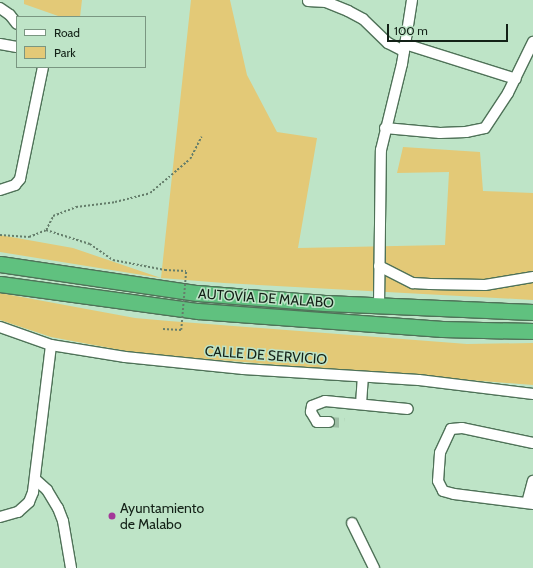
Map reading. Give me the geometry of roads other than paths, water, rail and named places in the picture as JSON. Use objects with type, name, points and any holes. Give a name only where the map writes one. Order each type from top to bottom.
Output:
[{"type":"highway","name":"AUTOVÍA DE MALABO","points":[[0,264],[197,293],[379,306],[533,312]]},
{"type":"highway","name":"AUTOVÍA DE MALABO","points":[[0,284],[198,312],[434,328],[533,331]]},
{"type":"street","points":[[379,306],[379,178],[385,128],[405,47],[412,0]]},
{"type":"street","points":[[308,1],[326,2],[348,11],[363,19],[388,43],[516,79]]},
{"type":"street","points":[[0,8],[10,15],[16,23]]},
{"type":"street","points":[[385,128],[440,133],[466,132],[485,128],[495,117],[516,79],[533,42]]},
{"type":"street","points":[[0,44],[16,47]]},
{"type":"street","points":[[0,190],[15,185],[20,179],[43,68]]},
{"type":"street","points":[[379,266],[413,283],[485,285],[533,277]]},
{"type":"street","name":"CALLE DE SERVICIO","points":[[0,327],[51,345],[125,358],[478,386],[533,394]]},
{"type":"street","points":[[0,517],[18,512],[29,502],[36,480],[51,345]]},
{"type":"street","points":[[361,404],[363,376]]},
{"type":"street","points":[[329,422],[317,422],[311,412],[312,406],[325,401],[408,408]]},
{"type":"street","points":[[533,443],[462,428],[451,429],[440,453],[438,481],[443,491],[530,504],[533,480]]},
{"type":"street","points":[[36,480],[53,498],[60,514],[71,568]]},
{"type":"street","points":[[352,523],[374,568]]},
{"type":"tunnel","points":[[329,422],[344,423]]},
{"type":"place","name":"Ayuntamiento de Malabo","points":[[112,516]]}]
